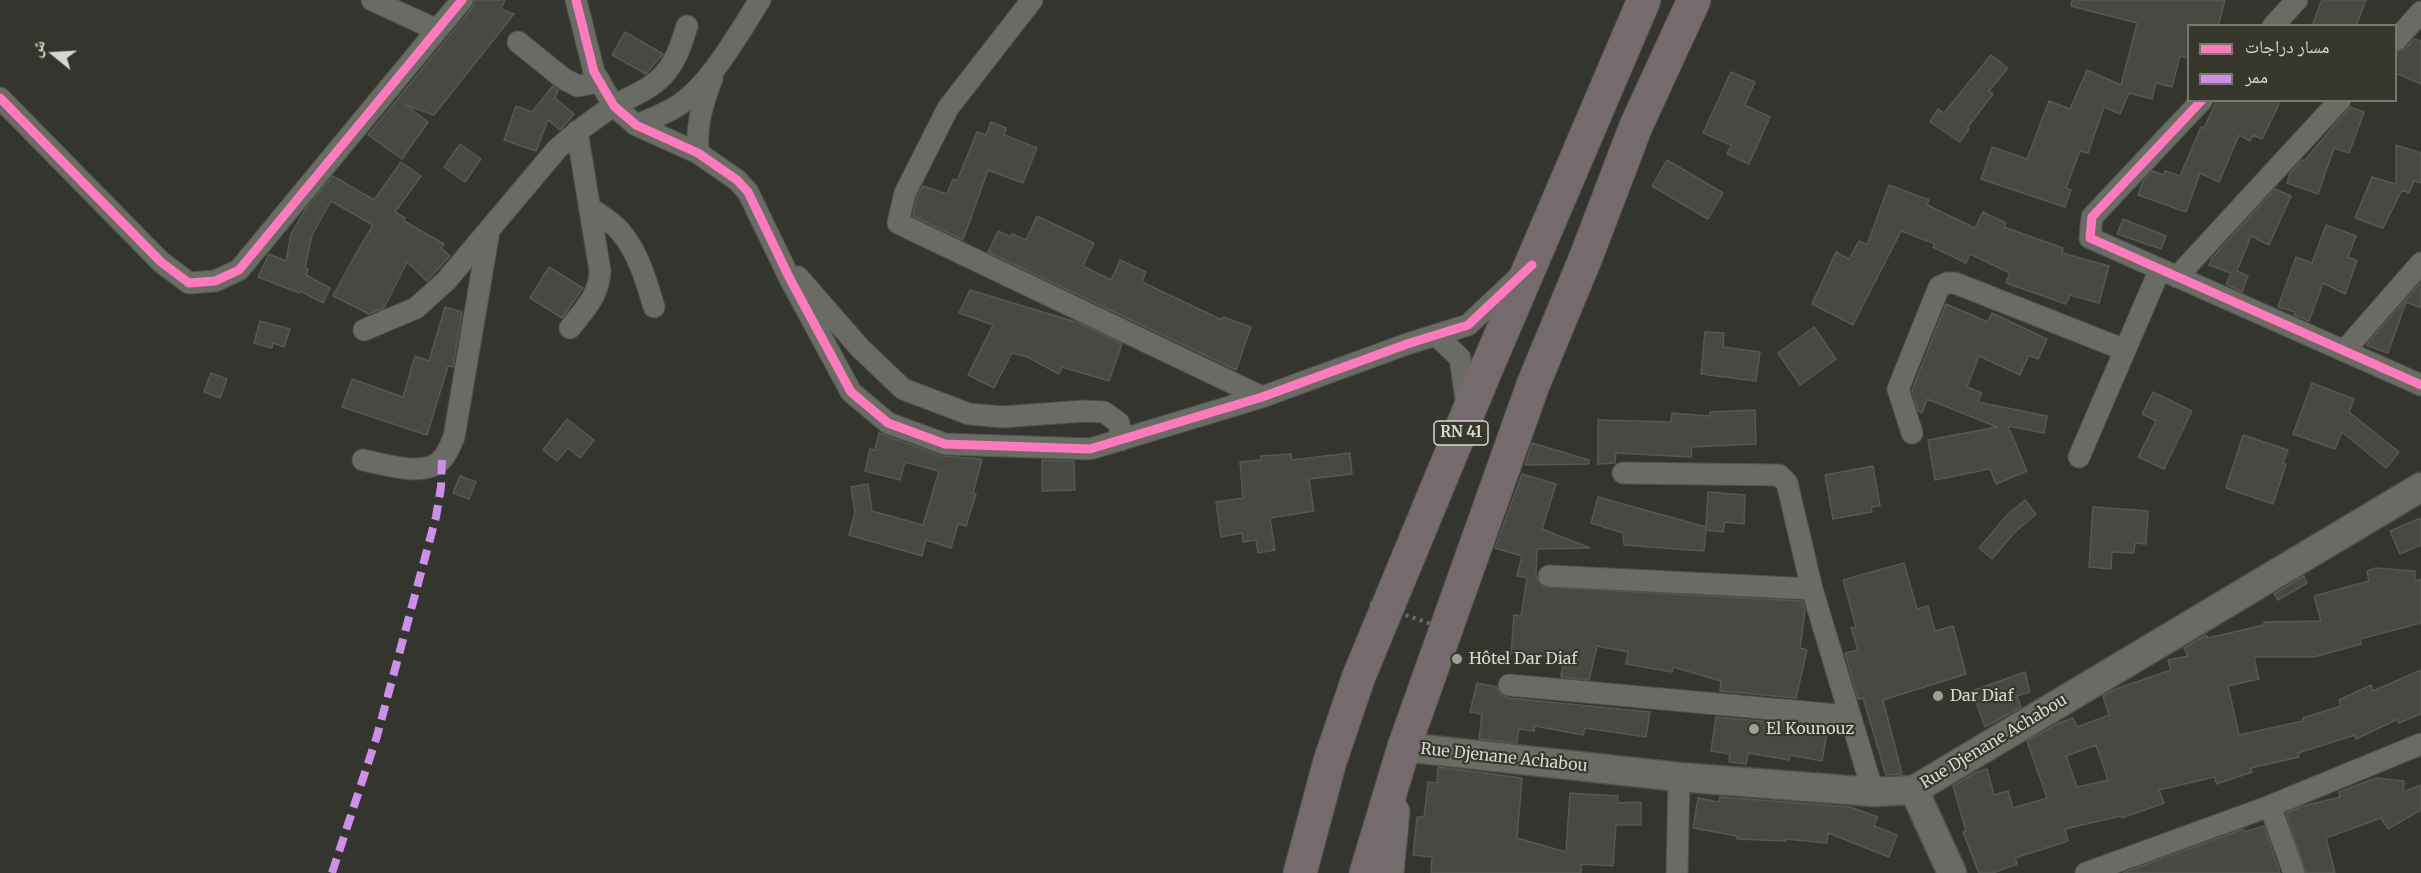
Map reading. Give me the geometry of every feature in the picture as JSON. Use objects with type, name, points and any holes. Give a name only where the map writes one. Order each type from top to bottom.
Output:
[{"type":"highway","name":"RN 41","points":[[1300,873],[1330,761],[1359,676],[1644,0]]},
{"type":"highway","name":"RN 41","points":[[1366,873],[1401,757],[1533,385],[1586,257],[1636,126],[1694,0]]},
{"type":"main road","name":"Rue Djenane Achabou","points":[[1401,757],[1873,792],[1914,789],[2421,487]]},
{"type":"main road","points":[[1387,873],[1401,757]]},
{"type":"main road","points":[[1914,789],[1952,873]]},
{"type":"street","points":[[372,0],[437,30]]},
{"type":"street","points":[[0,98],[161,262],[189,283],[215,281],[239,270],[462,0]]},
{"type":"street","points":[[576,0],[594,72],[614,106],[636,125],[698,153],[737,180],[748,192],[777,253],[851,392],[888,423],[945,444],[1090,449],[1121,440],[1262,397],[1468,325],[1532,265]]},
{"type":"street","points":[[636,125],[675,107],[691,94],[718,65],[760,0]]},
{"type":"street","points":[[1032,0],[948,108],[906,193],[898,223],[1262,397]]},
{"type":"street","points":[[2275,24],[2297,0]]},
{"type":"street","points":[[2397,39],[2421,12]]},
{"type":"street","points":[[364,330],[416,308],[446,281],[557,149],[577,131],[614,106],[647,89],[666,73],[678,53],[687,26]]},
{"type":"street","points":[[518,42],[564,79],[578,86],[600,82]]},
{"type":"street","points":[[698,153],[696,132],[703,102],[718,65]]},
{"type":"street","points":[[2200,102],[2092,217],[2090,238],[2421,385]]},
{"type":"street","points":[[2079,457],[2125,350],[2169,273],[2338,102]]},
{"type":"street","points":[[570,328],[594,298],[600,271],[577,131]]},
{"type":"street","points":[[589,207],[618,228],[630,244],[640,264],[654,307]]},
{"type":"street","points":[[363,460],[414,470],[431,466],[442,460],[454,437],[489,230]]},
{"type":"street","points":[[777,253],[860,348],[903,389],[969,414],[991,416],[1104,412],[1119,423],[1121,440]]},
{"type":"street","points":[[2343,351],[2421,263]]},
{"type":"street","points":[[1912,433],[1898,389],[1939,287],[1947,283],[1954,283],[2125,350]]},
{"type":"street","points":[[1436,335],[1460,358],[1468,414]]},
{"type":"street","points":[[1623,473],[1779,475],[1787,483],[1812,589],[1873,792]]},
{"type":"street","points":[[1549,576],[1812,589]]},
{"type":"street","points":[[1509,685],[1849,716]]},
{"type":"street","points":[[2086,873],[2270,806],[2421,744]]},
{"type":"street","points":[[1677,873],[1679,777]]},
{"type":"street","points":[[2270,806],[2294,873]]},
{"type":"path","points":[[1370,603],[1461,634]]},
{"type":"building","points":[[474,0],[505,0],[501,9],[514,14],[434,115],[406,105],[428,122],[402,159],[368,135],[472,8]]},
{"type":"building","points":[[2072,0],[2225,0],[2219,24],[2187,24],[2187,58],[2180,56],[2172,87],[2156,83],[2152,99],[2129,93],[2120,114],[2104,107],[2088,153],[2080,151],[2066,188],[2071,190],[2065,207],[1981,179],[1992,147],[2027,159],[2049,101],[2070,109],[2087,70],[2121,85],[2137,23],[2071,6]]},
{"type":"building","points":[[2322,0],[2366,0],[2357,24],[2313,24]]},
{"type":"building","points":[[625,32],[663,54],[646,74],[612,55]]},
{"type":"building","points":[[2414,39],[2421,41],[2421,84],[2397,73],[2397,52],[2405,49]]},
{"type":"building","points":[[1991,55],[2008,68],[1989,91],[1993,94],[1967,128],[1969,129],[1960,142],[1930,122],[1938,109],[1944,113]]},
{"type":"building","points":[[1731,72],[1755,82],[1745,105],[1770,117],[1749,164],[1727,154],[1731,145],[1703,133]]},
{"type":"building","points":[[553,86],[558,90],[555,98],[574,114],[560,130],[548,120],[536,151],[504,140],[516,106],[532,112]]},
{"type":"building","points":[[2216,102],[2280,102],[2262,139],[2253,135],[2250,141],[2239,135],[2219,182],[2200,173],[2186,212],[2138,195],[2143,181],[2152,171],[2164,175],[2165,171],[2180,176],[2201,127],[2204,128]]},
{"type":"building","points":[[2350,107],[2364,112],[2349,153],[2334,148],[2318,194],[2287,183],[2290,173],[2302,160],[2304,161]]},
{"type":"building","points":[[991,122],[1006,128],[1004,135],[1037,148],[1023,183],[988,170],[963,240],[913,216],[917,197],[923,186],[947,194],[953,179],[957,181],[977,132],[986,135]]},
{"type":"building","points":[[460,144],[481,159],[465,182],[444,167]]},
{"type":"building","points":[[2396,145],[2421,153],[2421,183],[2414,181],[2409,193],[2402,190],[2383,228],[2355,218],[2372,177],[2396,184]]},
{"type":"building","points":[[1667,160],[1723,193],[1708,219],[1652,186]]},
{"type":"building","points":[[401,162],[421,176],[395,212],[405,218],[404,221],[444,244],[441,248],[450,256],[427,281],[407,262],[384,308],[369,314],[333,296],[373,225],[331,201],[312,235],[305,268],[308,269],[306,275],[330,288],[323,303],[300,291],[299,293],[258,277],[269,254],[286,261],[291,234],[306,208],[333,176],[374,200]]},
{"type":"building","points":[[1889,185],[1929,200],[1927,205],[1975,228],[1983,212],[2006,223],[2004,227],[2063,248],[2062,253],[2109,266],[2099,303],[2070,295],[2066,304],[2006,283],[2010,273],[1970,254],[1966,263],[1933,247],[1935,244],[1901,231],[1853,325],[1812,304],[1836,252],[1849,259],[1859,241],[1867,245]]},
{"type":"building","points":[[2275,189],[2291,196],[2269,245],[2251,236],[2237,271],[2248,276],[2242,292],[2226,284],[2231,273],[2209,265],[2212,258]]},
{"type":"building","points":[[1037,216],[1094,243],[1083,266],[1111,280],[1120,260],[1146,272],[1142,282],[1222,320],[1223,317],[1251,327],[1236,370],[988,252],[998,231],[1026,240]]},
{"type":"building","points":[[2123,219],[2166,236],[2161,249],[2117,234]]},
{"type":"building","points":[[2326,225],[2356,236],[2348,257],[2357,261],[2345,294],[2323,283],[2309,321],[2294,315],[2295,312],[2278,307],[2296,257],[2312,263]]},
{"type":"building","points":[[549,267],[583,288],[562,318],[530,298]]},
{"type":"building","points":[[2421,282],[2421,308],[2406,302],[2388,353],[2366,345]]},
{"type":"building","points":[[970,290],[1079,323],[1122,344],[1109,381],[1062,367],[1059,374],[1027,357],[1012,353],[994,388],[968,375],[993,325],[959,313]]},
{"type":"building","points":[[1946,304],[1988,322],[1992,313],[2047,339],[2038,359],[2029,355],[2020,375],[1979,356],[1967,387],[1982,393],[1978,402],[2047,416],[2044,433],[2008,426],[2027,471],[1996,484],[1990,469],[1935,480],[1928,440],[1997,427],[1927,399],[1922,413],[1918,411],[1912,390]]},
{"type":"building","points":[[445,307],[462,312],[453,367],[448,366],[427,435],[342,407],[352,379],[403,397],[415,356],[429,361]]},
{"type":"building","points":[[260,321],[290,329],[284,347],[273,343],[272,348],[254,343]]},
{"type":"building","points":[[1814,327],[1836,359],[1800,385],[1778,353]]},
{"type":"building","points":[[1705,332],[1724,333],[1723,347],[1760,352],[1756,381],[1701,374]]},
{"type":"building","points":[[211,373],[227,379],[220,398],[204,392]]},
{"type":"building","points":[[2312,383],[2354,399],[2349,412],[2399,452],[2386,468],[2342,432],[2335,449],[2293,434]]},
{"type":"building","points":[[2153,392],[2192,411],[2164,469],[2138,457],[2156,421],[2142,414]]},
{"type":"building","points":[[1755,410],[1756,444],[1692,447],[1691,457],[1616,453],[1615,463],[1598,464],[1598,420],[1671,422],[1672,413],[1710,416],[1710,412]]},
{"type":"building","points":[[567,419],[594,440],[580,458],[568,448],[557,461],[543,450]]},
{"type":"building","points":[[879,433],[941,456],[982,459],[973,493],[976,494],[966,526],[958,524],[951,548],[926,540],[922,556],[849,535],[855,512],[851,487],[868,484],[872,511],[923,525],[939,471],[905,462],[900,480],[865,471],[870,449],[875,450]]},
{"type":"building","points":[[2243,435],[2288,450],[2283,463],[2286,464],[2273,504],[2226,488]]},
{"type":"building","points":[[1532,443],[1589,460],[1589,464],[1525,465]]},
{"type":"building","points":[[1350,453],[1352,474],[1309,479],[1314,511],[1270,518],[1275,550],[1258,553],[1256,540],[1243,542],[1242,533],[1221,537],[1216,502],[1243,498],[1240,462],[1261,460],[1261,456],[1291,454],[1292,460]]},
{"type":"building","points":[[1042,460],[1074,461],[1075,490],[1042,491]]},
{"type":"building","points":[[1873,466],[1880,506],[1871,507],[1872,512],[1833,519],[1825,475]]},
{"type":"building","points":[[1522,474],[1556,484],[1542,529],[1590,548],[1537,549],[1536,576],[1543,587],[1802,601],[1805,610],[1800,648],[1807,650],[1796,698],[1720,691],[1721,681],[1673,667],[1672,672],[1626,664],[1628,652],[1597,646],[1589,680],[1561,677],[1563,663],[1554,661],[1555,657],[1511,653],[1514,615],[1521,616],[1527,578],[1517,576],[1522,556],[1495,548]]},
{"type":"building","points":[[460,476],[476,482],[469,499],[453,493]]},
{"type":"building","points":[[1708,492],[1745,495],[1744,524],[1725,522],[1723,532],[1706,530],[1704,551],[1624,545],[1623,533],[1591,523],[1598,497],[1706,527]]},
{"type":"building","points":[[2025,500],[2036,514],[2014,533],[1992,559],[1979,548],[2007,515]]},
{"type":"building","points":[[2093,507],[2148,511],[2146,544],[2135,543],[2134,553],[2112,552],[2111,569],[2089,567]]},
{"type":"building","points":[[2421,518],[2421,545],[2400,554],[2390,531]]},
{"type":"building","points":[[1904,563],[1917,609],[1928,606],[1935,631],[1953,626],[1966,674],[1883,700],[1902,774],[1886,775],[1863,698],[1858,699],[1845,653],[1858,650],[1851,628],[1856,627],[1843,580]]},
{"type":"building","points":[[2376,568],[2415,571],[2415,581],[2421,579],[2421,623],[2360,639],[2361,644],[2314,657],[2254,657],[2259,679],[2228,686],[2239,735],[2303,721],[2303,718],[2341,706],[2339,700],[2371,685],[2373,691],[2421,670],[2421,714],[2399,723],[2398,719],[2356,739],[2355,735],[2298,753],[2299,757],[2251,768],[2252,772],[2217,784],[2214,777],[2159,790],[2164,803],[2122,818],[2121,816],[2065,829],[2068,841],[2015,858],[2017,864],[1993,873],[1979,873],[1963,832],[1966,831],[1953,786],[1987,769],[1994,795],[2008,791],[2013,808],[2047,798],[2027,741],[2073,718],[2077,727],[2109,715],[2103,696],[2116,689],[2171,670],[2168,660],[2188,656],[2184,648],[2206,635],[2208,638],[2264,625],[2264,622],[2321,621],[2314,596],[2369,581],[2367,571]],"holes":[[[2096,745],[2108,780],[2077,787],[2066,756]]]},
{"type":"building","points":[[2304,576],[2307,583],[2278,600],[2274,594]]},
{"type":"building","points":[[2025,672],[2030,692],[2017,696],[2021,707],[1985,727],[1972,691]]},
{"type":"building","points":[[1477,683],[1497,687],[1501,695],[1508,698],[1650,712],[1646,737],[1585,728],[1583,735],[1535,726],[1534,731],[1519,729],[1517,743],[1479,739],[1482,714],[1470,712]]},
{"type":"building","name":"El Kounouz","points":[[1716,717],[1828,727],[1822,761],[1790,755],[1789,760],[1748,753],[1746,764],[1729,762],[1730,754],[1711,751]]},
{"type":"building","points":[[1438,767],[1522,778],[1517,838],[1566,852],[1570,793],[1618,796],[1618,803],[1641,802],[1641,825],[1616,825],[1613,866],[1581,864],[1581,873],[1431,873],[1432,857],[1413,855],[1417,817],[1424,817],[1428,782],[1437,783]]},
{"type":"building","points":[[2376,778],[2404,781],[2403,792],[2421,785],[2421,810],[2388,829],[2381,818],[2326,838],[2335,873],[2306,873],[2286,813],[2303,806],[2340,797],[2339,792]]},
{"type":"building","points":[[1720,797],[1850,807],[1878,817],[1874,826],[1897,835],[1889,857],[1828,833],[1827,843],[1786,839],[1786,841],[1737,839],[1737,836],[1693,828],[1698,798],[1719,802]]},
{"type":"building","points":[[2264,826],[2280,873],[2123,873],[2243,829],[2244,832]]},
{"type":"marked path","points":[[332,873],[377,736],[436,517],[441,487],[442,460]]},
{"type":"cycle path","points":[[0,98],[161,262],[189,283],[215,281],[239,270],[462,0]]},
{"type":"cycle path","points":[[576,0],[594,72],[614,106],[636,125],[698,153],[737,180],[748,192],[790,279],[851,392],[888,423],[945,444],[1090,449],[1262,397],[1407,344],[1468,325],[1532,265]]},
{"type":"cycle path","points":[[2200,102],[2092,217],[2090,238],[2421,385]]},
{"type":"place","name":"Hôtel Dar Diaf","points":[[1457,659]]},
{"type":"place","name":"Dar Diaf","points":[[1938,696]]},
{"type":"place","name":"El Kounouz","points":[[1754,729]]}]
